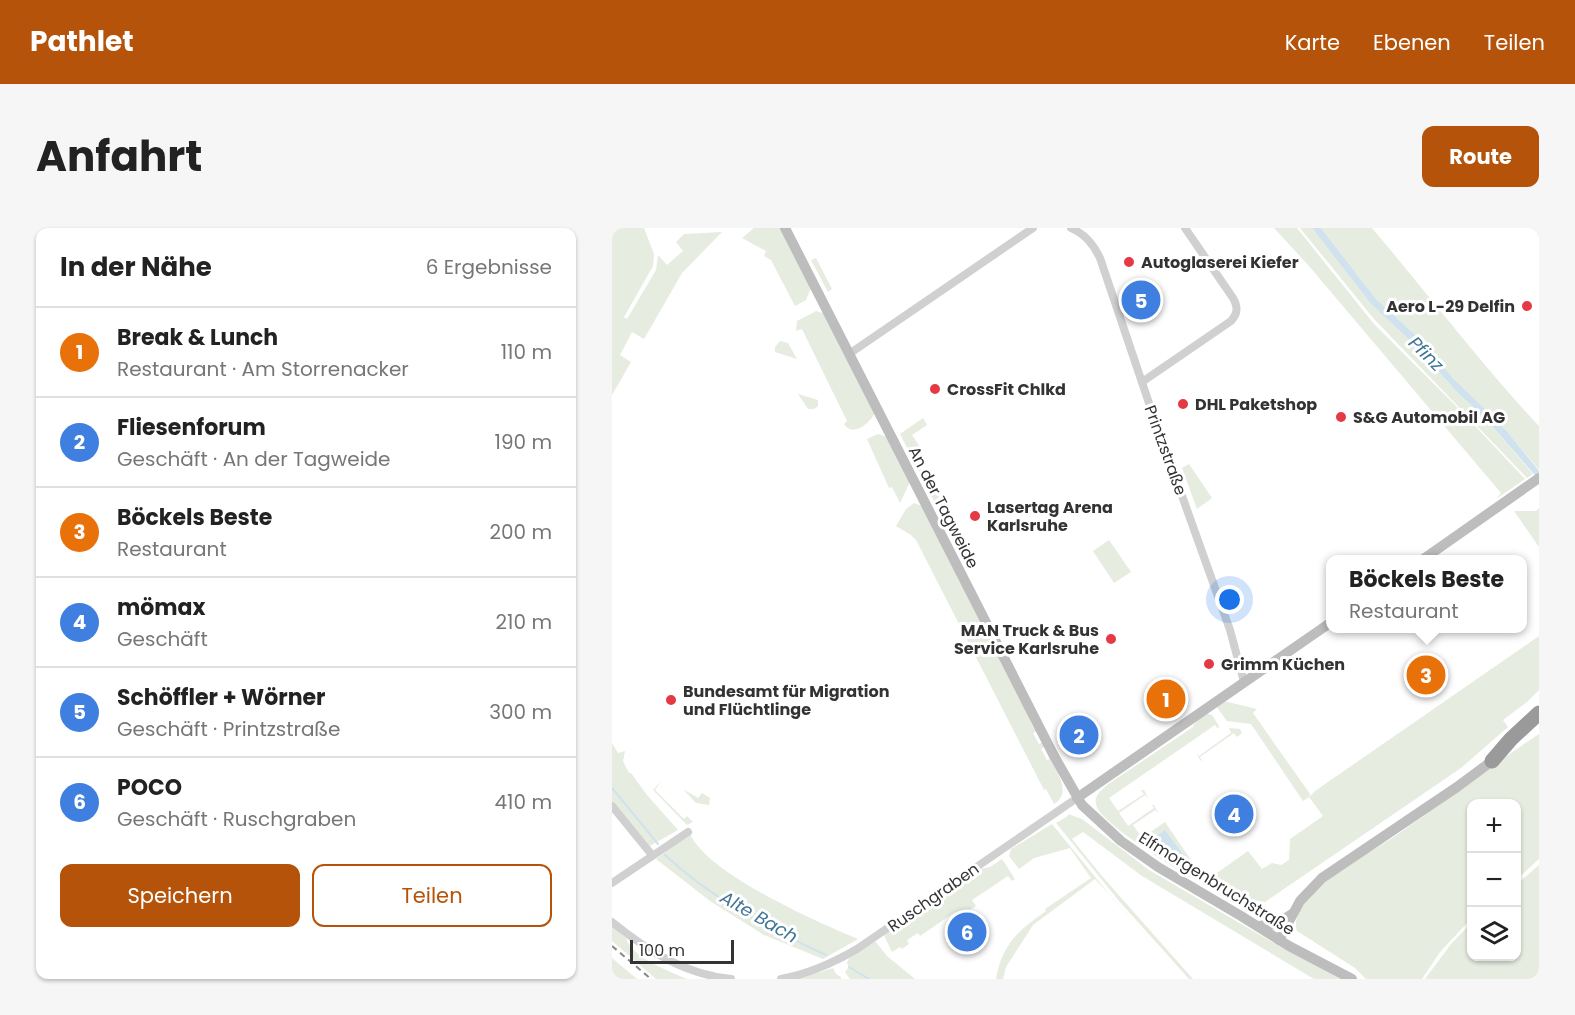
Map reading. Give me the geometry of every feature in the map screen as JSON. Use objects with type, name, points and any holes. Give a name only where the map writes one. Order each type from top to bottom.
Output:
[{"type":"highway","points":[[1492,760],[1539,713]]},
{"type":"highway","points":[[1492,760],[1539,726]]},
{"type":"main road","name":"An der Tagweide","points":[[785,228],[1077,798]]},
{"type":"main road","points":[[1429,555],[1536,480]]},
{"type":"main road","points":[[1077,798],[1326,626]]},
{"type":"main road","points":[[1280,940],[1293,914],[1314,885],[1334,869],[1440,799],[1492,760]]},
{"type":"main road","name":"Elfmorgenbruchstraße","points":[[1077,798],[1094,818],[1144,858],[1280,940],[1352,979]]},
{"type":"main road","points":[[1258,926],[1276,924],[1293,914]]},
{"type":"street","points":[[849,354],[1033,228]]},
{"type":"street","name":"Printzstraße","points":[[1071,228],[1082,233],[1091,242],[1100,258],[1230,630],[1244,682]]},
{"type":"street","points":[[1142,382],[1231,321],[1236,312],[1233,298],[1185,228]]},
{"type":"street","name":"Ruschgraben","points":[[781,979],[814,970],[857,949],[1077,798]]},
{"type":"street","points":[[612,806],[652,855]]},
{"type":"street","points":[[612,883],[688,832]]},
{"type":"street","points":[[612,922],[673,964],[731,979]]},
{"type":"shaded area","points":[[612,228],[644,228],[654,254],[653,266],[624,317],[627,319],[656,270],[658,255],[667,265],[683,251],[676,242],[684,234],[722,232],[682,273],[644,339],[632,332],[620,355],[631,362],[612,395]]},
{"type":"shaded area","points":[[754,228],[781,228],[811,288],[806,300],[795,306],[771,260],[764,256],[766,251],[742,238]]},
{"type":"shaded area","points":[[1274,228],[1297,228],[1374,324],[1525,479],[1496,499],[1501,493],[1309,266]]},
{"type":"shaded area","points":[[1300,228],[1312,228],[1371,304],[1415,345],[1457,392],[1484,417],[1533,474],[1527,478],[1374,319]]},
{"type":"shaded area","points":[[1321,228],[1372,228],[1475,353],[1539,426],[1539,470],[1506,430],[1453,378],[1422,341],[1376,299]]},
{"type":"shaded area","points":[[816,258],[832,289],[828,292],[811,260]]},
{"type":"shaded area","points":[[816,311],[825,314],[875,412],[866,424],[856,429],[847,428],[844,424],[847,421],[802,329],[796,331],[797,321]]},
{"type":"shaded area","points":[[780,341],[788,343],[797,359],[775,352],[775,347]]},
{"type":"shaded area","points":[[798,394],[818,400],[818,406],[808,409]]},
{"type":"shaded area","points":[[923,418],[927,425],[912,435],[920,447],[914,456],[939,497],[934,501],[900,434]]},
{"type":"shaded area","points":[[878,434],[887,437],[910,482],[900,503],[892,487],[889,488],[867,439]]},
{"type":"shaded area","points":[[1189,464],[1212,498],[1197,509],[1182,468]]},
{"type":"shaded area","points":[[914,503],[922,506],[1030,716],[1034,729],[1037,731],[1033,733],[1039,744],[1043,742],[1045,746],[1041,749],[1047,760],[1050,759],[1060,777],[1062,794],[1054,804],[1046,789],[1044,790],[916,540],[896,526],[906,509]]},
{"type":"shaded area","points":[[1539,508],[1539,547],[1514,511],[1536,511]]},
{"type":"shaded area","points":[[1109,540],[1131,572],[1114,583],[1093,551]]},
{"type":"shaded area","points":[[1539,636],[1539,690],[1503,720],[1508,727],[1461,768],[1265,902],[1237,894],[1212,879],[1214,875],[1248,851],[1262,869],[1272,863],[1281,865],[1289,860],[1290,839],[1323,816],[1309,797]]},
{"type":"shaded area","points":[[1224,701],[1257,709],[1253,713],[1310,794],[1303,801],[1251,724],[1227,721],[1216,706]]},
{"type":"shaded area","points":[[1205,713],[1212,715],[1219,726],[1218,729],[1215,725],[1109,798],[1118,811],[1144,794],[1141,790],[1144,790],[1148,798],[1145,795],[1119,813],[1128,826],[1154,808],[1152,805],[1154,805],[1158,813],[1155,810],[1133,825],[1142,838],[1165,822],[1199,872],[1191,878],[1109,822],[1100,812],[1096,798],[1107,785],[1193,727]]},
{"type":"shaded area","points":[[1229,728],[1240,729],[1242,733],[1237,737],[1234,733],[1200,757],[1202,761],[1200,760],[1196,752],[1199,756],[1231,733]]},
{"type":"shaded area","points":[[1539,734],[1539,859],[1521,875],[1521,799],[1467,799],[1467,923],[1440,952],[1422,979],[1366,979],[1355,968],[1297,931],[1296,924],[1301,909],[1313,893],[1331,876],[1393,838]]},
{"type":"shaded area","points":[[612,743],[618,753],[625,751],[623,761],[629,773],[678,830],[650,846],[612,801]]},
{"type":"shaded area","points":[[661,781],[655,790],[684,819],[687,816],[693,822],[687,825],[653,790]]},
{"type":"shaded area","points":[[683,789],[698,798],[702,793],[710,798],[709,805],[696,803]]},
{"type":"shaded area","points":[[1068,814],[1082,819],[1149,870],[1291,953],[1344,979],[1314,979],[1142,876],[1083,832],[1072,839],[1193,979],[1189,979],[1119,901],[1056,823]]},
{"type":"shaded area","points":[[1052,824],[1109,894],[1186,979],[1095,879],[1033,925],[1006,967],[1003,979],[996,979],[1003,956],[1013,939],[1046,911],[1045,909],[1091,878],[1070,848],[1034,858],[1019,869],[1009,856],[1011,849]]},
{"type":"shaded area","points":[[690,834],[701,849],[718,865],[740,880],[792,909],[858,939],[823,959],[764,935],[710,901],[656,859]]},
{"type":"shaded area","points":[[1002,859],[1015,879],[1012,881],[1008,876],[972,900],[976,906],[959,917],[955,912],[920,936],[918,933],[907,940],[909,944],[902,949],[900,947],[892,952],[884,935],[980,869],[990,867]]},
{"type":"shaded area","points":[[1539,865],[1539,979],[1425,979],[1451,944],[1467,927],[1467,961],[1521,961],[1521,881]]},
{"type":"shaded area","points":[[612,926],[643,958],[687,979],[656,979],[612,941]]},
{"type":"shaded area","points":[[875,941],[887,956],[915,979],[850,979],[845,972],[849,967],[847,963],[849,958]]},
{"type":"shaded area","points":[[612,958],[637,979],[612,979]]},
{"type":"shaded area","points":[[833,968],[841,979],[798,979]]},
{"type":"water","name":"Pfinz","points":[[1312,228],[1321,228],[1376,299],[1422,341],[1453,378],[1506,430],[1539,471],[1539,480],[1484,417],[1457,392],[1415,345],[1371,304]]},
{"type":"water","points":[[1165,830],[1196,872],[1144,845]]},
{"type":"waterway","name":"Alte Bach","points":[[612,788],[658,844]]},
{"type":"waterway","name":"Alte Bach","points":[[665,855],[721,899],[826,955]]},
{"type":"waterway","name":"Alte Bach","points":[[849,967],[869,979]]},
{"type":"railway","points":[[612,946],[651,979]]},
{"type":"place","name":"Autoglaserei Kiefer","points":[[1129,262]]},
{"type":"place","name":"Schöffler + Wörner","points":[[1141,300]]},
{"type":"place","name":"Aero L-29 Delfin","points":[[1527,306]]},
{"type":"place","name":"CrossFit Chlkd","points":[[935,389]]},
{"type":"place","name":"DHL Paketshop","points":[[1183,404]]},
{"type":"place","name":"S&G Automobil AG","points":[[1341,417]]},
{"type":"place","name":"Lasertag Arena Karlsruhe","points":[[975,516]]},
{"type":"place","name":"MAN Truck & Bus Service Karlsruhe","points":[[1111,639]]},
{"type":"place","name":"Grimm Küchen","points":[[1209,664]]},
{"type":"place","name":"Böckels Beste","points":[[1426,675]]},
{"type":"place","name":"Break & Lunch","points":[[1166,699]]},
{"type":"place","name":"Bundesamt für Migration und Flüchtlinge","points":[[671,700]]},
{"type":"place","name":"Fliesenforum","points":[[1079,735]]},
{"type":"place","name":"mömax","points":[[1234,814]]},
{"type":"place","name":"POCO","points":[[967,932]]}]
